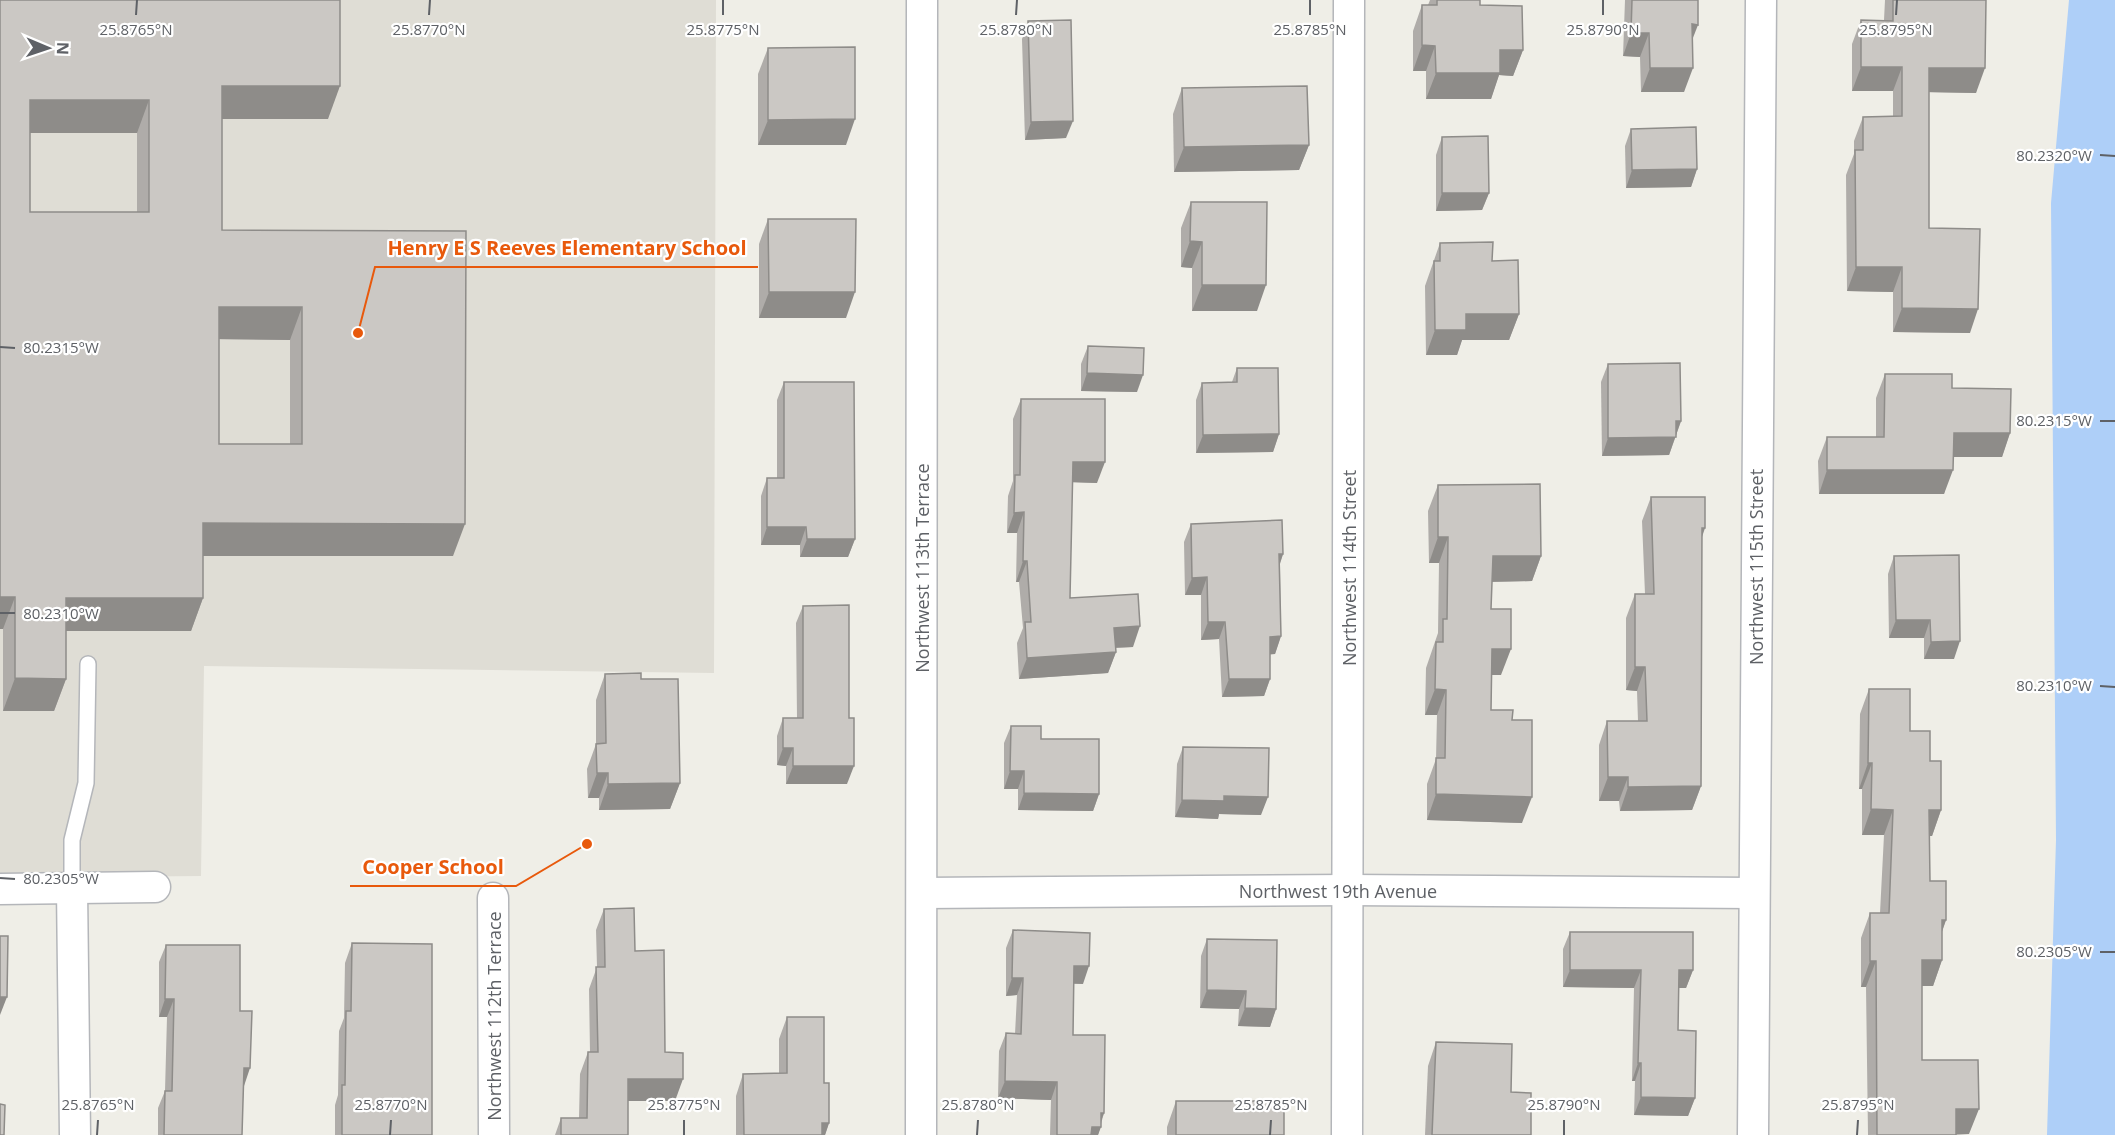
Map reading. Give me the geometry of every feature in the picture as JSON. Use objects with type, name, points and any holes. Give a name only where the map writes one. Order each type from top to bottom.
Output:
[{"type":"street","name":"Northwest 113th Terrace","points":[[921,1135],[922,0]]},
{"type":"street","name":"Northwest 114th Street","points":[[1347,1135],[1349,0]]},
{"type":"street","name":"Northwest 115th Street","points":[[1753,1135],[1761,0]]},
{"type":"street","points":[[0,889],[155,887]]},
{"type":"street","points":[[72,889],[75,1135]]},
{"type":"street","name":"Northwest 19th Avenue","points":[[923,893],[1349,890],[1753,893]]},
{"type":"street","name":"Northwest 112th Terrace","points":[[493,898],[494,1135]]},
{"type":"lane","points":[[72,889],[72,840],[86,783],[88,664]]},
{"type":"shaded area","points":[[0,0],[716,0],[714,673],[204,666],[201,876],[0,878]]},
{"type":"water","points":[[2069,0],[2115,0],[2115,1135],[2047,1135],[2056,840],[2051,203]]},
{"type":"building","points":[[0,0],[340,0],[340,86],[222,86],[222,230],[466,231],[465,524],[203,523],[203,598],[66,598],[66,679],[15,678],[15,597],[0,597]],"holes":[[[30,100],[149,100],[149,212],[30,212]],[[219,307],[302,307],[302,444],[219,444]]]},
{"type":"building","points":[[1437,0],[1480,0],[1480,5],[1522,6],[1523,50],[1500,50],[1500,73],[1436,73],[1435,46],[1422,45],[1422,5],[1437,5]]},
{"type":"building","points":[[1632,0],[1698,0],[1698,25],[1692,24],[1693,68],[1650,68],[1649,33],[1631,33]]},
{"type":"building","points":[[1893,0],[1986,0],[1985,68],[1929,68],[1929,228],[1980,229],[1978,309],[1902,308],[1902,267],[1856,267],[1855,150],[1863,150],[1863,117],[1902,116],[1902,67],[1861,67],[1861,20],[1893,21]]},
{"type":"building","points":[[1071,20],[1073,121],[1031,122],[1028,21]]},
{"type":"building","points":[[855,47],[855,119],[768,120],[768,48]]},
{"type":"building","points":[[1307,86],[1309,145],[1184,147],[1182,88]]},
{"type":"building","points":[[1696,127],[1697,169],[1632,170],[1631,129]]},
{"type":"building","points":[[1488,136],[1489,193],[1442,193],[1442,137]]},
{"type":"building","points":[[1191,202],[1267,202],[1266,285],[1202,285],[1202,242],[1190,241]]},
{"type":"building","points":[[768,219],[856,219],[855,292],[769,292]]},
{"type":"building","points":[[1493,242],[1492,261],[1518,260],[1519,314],[1466,314],[1466,330],[1435,330],[1434,261],[1440,261],[1440,243]]},
{"type":"building","points":[[1088,346],[1144,348],[1143,375],[1087,373]]},
{"type":"building","points":[[1680,363],[1681,421],[1676,421],[1676,437],[1608,438],[1608,364]]},
{"type":"building","points":[[1237,368],[1278,368],[1279,434],[1203,435],[1202,383],[1237,382]]},
{"type":"building","points":[[1885,374],[1952,374],[1952,388],[2011,389],[2010,433],[1954,433],[1953,470],[1827,470],[1827,437],[1884,437]]},
{"type":"building","points":[[784,382],[854,382],[855,539],[807,539],[806,527],[767,527],[767,478],[784,478]]},
{"type":"building","points":[[1021,399],[1105,399],[1105,462],[1073,462],[1070,598],[1138,594],[1140,626],[1114,628],[1116,652],[1027,658],[1025,622],[1031,622],[1027,561],[1023,561],[1024,512],[1014,513],[1015,475],[1020,475]]},
{"type":"building","points":[[1540,484],[1541,556],[1493,556],[1491,609],[1511,609],[1511,649],[1492,649],[1491,710],[1513,710],[1512,720],[1532,720],[1532,797],[1436,794],[1436,758],[1445,758],[1446,690],[1435,689],[1436,642],[1443,642],[1443,619],[1447,619],[1448,537],[1438,537],[1438,485]]},
{"type":"building","points":[[1651,497],[1705,497],[1705,528],[1702,528],[1701,786],[1628,787],[1628,777],[1608,777],[1607,721],[1647,721],[1645,667],[1635,667],[1635,594],[1654,594]]},
{"type":"building","points":[[1282,520],[1283,554],[1279,554],[1281,636],[1270,637],[1270,679],[1229,679],[1225,622],[1208,622],[1207,577],[1192,578],[1191,524]]},
{"type":"building","points":[[1959,555],[1960,641],[1931,642],[1930,620],[1896,620],[1894,556]]},
{"type":"building","points":[[849,605],[849,718],[854,718],[854,766],[793,766],[793,748],[783,748],[783,718],[803,718],[803,606]]},
{"type":"building","points":[[641,673],[641,679],[678,679],[680,783],[608,784],[608,773],[597,773],[596,744],[606,743],[605,674]]},
{"type":"building","points":[[1869,689],[1910,689],[1910,731],[1930,731],[1930,761],[1941,761],[1941,810],[1929,810],[1930,881],[1946,881],[1946,920],[1942,920],[1942,960],[1922,960],[1922,1060],[1978,1060],[1979,1109],[1956,1109],[1956,1135],[1877,1135],[1876,961],[1870,961],[1870,913],[1889,913],[1893,810],[1871,809],[1872,763],[1868,763]]},
{"type":"building","points":[[1011,726],[1041,726],[1041,739],[1099,739],[1099,794],[1024,793],[1024,771],[1010,771]]},
{"type":"building","points":[[1183,747],[1269,748],[1268,797],[1224,796],[1224,801],[1182,800]]},
{"type":"building","points":[[634,908],[635,951],[664,950],[665,1052],[683,1053],[683,1079],[628,1079],[628,1135],[561,1135],[561,1118],[587,1118],[588,1052],[598,1052],[596,967],[605,967],[604,909]]},
{"type":"building","points":[[1013,930],[1090,933],[1089,966],[1074,966],[1073,1035],[1105,1035],[1104,1113],[1101,1113],[1101,1127],[1092,1127],[1091,1135],[1057,1135],[1057,1082],[1005,1081],[1006,1033],[1021,1034],[1023,978],[1012,978]]},
{"type":"building","points":[[1570,932],[1693,932],[1693,970],[1679,970],[1678,1030],[1696,1031],[1695,1098],[1641,1097],[1641,1063],[1638,1063],[1641,970],[1570,970]]},
{"type":"building","points":[[0,936],[8,936],[7,997],[0,997]]},
{"type":"building","points":[[1207,939],[1277,940],[1276,1009],[1245,1008],[1246,991],[1207,990]]},
{"type":"building","points":[[352,943],[432,944],[432,1135],[342,1135],[342,1085],[345,1085],[346,1011],[351,1011]]},
{"type":"building","points":[[166,945],[240,945],[240,1011],[252,1011],[250,1068],[244,1068],[242,1135],[164,1135],[165,1091],[172,1091],[174,999],[165,999]]},
{"type":"building","points":[[787,1017],[824,1017],[824,1083],[829,1083],[829,1123],[822,1123],[822,1135],[744,1135],[743,1074],[787,1073]]},
{"type":"building","points":[[1436,1042],[1512,1044],[1511,1092],[1531,1093],[1531,1135],[1432,1135]]},
{"type":"building","points":[[1176,1101],[1284,1101],[1284,1135],[1176,1135]]},
{"type":"building","points":[[0,1104],[5,1105],[4,1135],[0,1135]]},
{"type":"place","name":"Henry E S Reeves Elementary School","points":[[358,333]]},
{"type":"place","name":"Cooper School","points":[[587,844]]}]
